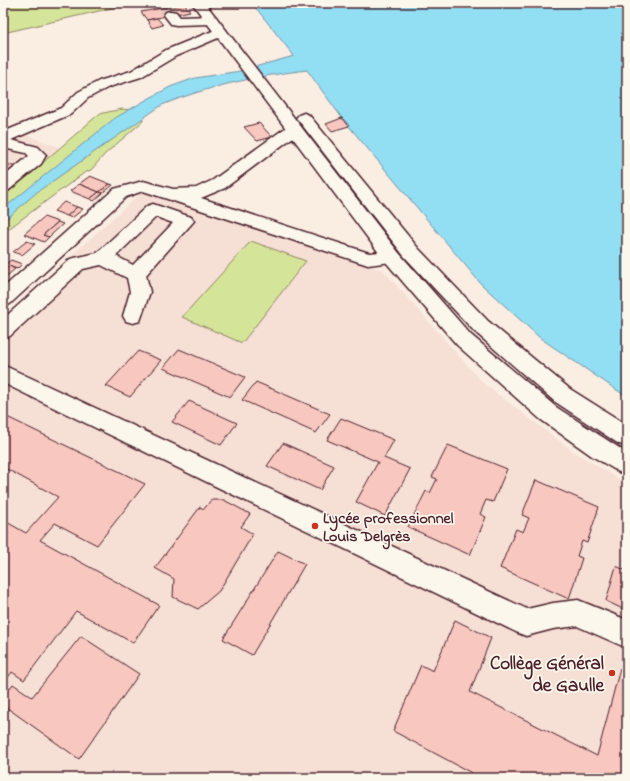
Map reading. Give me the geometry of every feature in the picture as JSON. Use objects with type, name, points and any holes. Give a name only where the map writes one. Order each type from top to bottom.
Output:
[{"type":"main road","points":[[198,3],[215,18],[416,258],[481,326],[562,394],[627,437]]},
{"type":"main road","points":[[166,9],[176,21],[215,18]]},
{"type":"main road","points":[[215,18],[294,129],[392,257],[464,340],[548,413],[600,449],[627,465]]},
{"type":"main road","points":[[3,138],[66,111],[83,95],[104,84],[136,74],[171,52],[215,18]]},
{"type":"main road","points":[[172,194],[199,193],[219,184],[294,129]]},
{"type":"main road","points":[[3,143],[32,150],[38,155],[35,160],[3,186]]},
{"type":"main road","points":[[3,299],[120,194],[143,186],[172,194],[368,259],[392,257]]},
{"type":"main road","points":[[3,331],[77,264],[103,258],[152,210],[185,221],[136,274]]},
{"type":"main road","points":[[103,258],[136,274]]},
{"type":"main road","points":[[133,316],[140,292],[136,274]]},
{"type":"main road","points":[[3,373],[526,624],[553,616],[578,613],[627,634]]},
{"type":"shaded area","points":[[3,126],[61,148],[3,197]]},
{"type":"shaded area","name":"Lycée professionnel Louis Delgrès","points":[[143,191],[383,270],[483,383],[574,452],[627,484],[627,778],[3,778],[3,317]]},
{"type":"green space","points":[[3,3],[134,3],[3,33]]},
{"type":"green space","points":[[122,109],[141,111],[143,121],[105,154],[91,170],[84,173],[3,233],[3,197],[99,114]]},
{"type":"green space","points":[[251,241],[306,261],[242,343],[182,317]]},
{"type":"water","points":[[252,3],[627,3],[627,397],[540,338],[481,284],[342,118],[307,70],[270,75],[215,87],[162,105],[37,192],[3,222],[3,209],[115,118],[146,100],[170,87],[195,78],[240,71],[294,56]]},
{"type":"building","points":[[184,4],[190,11],[147,20],[141,12]]},
{"type":"building","points":[[157,18],[163,25],[152,28],[147,20]]},
{"type":"building","points":[[342,118],[349,126],[332,131],[326,124]]},
{"type":"building","points":[[259,123],[272,137],[257,141],[244,127]]},
{"type":"building","points":[[3,163],[16,167],[3,178]]},
{"type":"building","points":[[90,176],[110,184],[99,192],[79,184]]},
{"type":"building","points":[[79,184],[99,192],[90,199],[70,191]]},
{"type":"building","points":[[110,184],[113,185],[103,193],[99,192]]},
{"type":"building","points":[[99,192],[103,193],[94,201],[90,199]]},
{"type":"building","points":[[64,202],[77,207],[67,216],[54,211]]},
{"type":"building","points":[[77,207],[83,209],[72,218],[67,216]]},
{"type":"building","points":[[44,217],[58,222],[43,235],[49,237],[44,242],[24,234]]},
{"type":"building","points":[[58,222],[63,224],[49,237],[43,235]]},
{"type":"building","points":[[27,241],[35,244],[22,255],[13,252]]},
{"type":"building","points":[[11,260],[22,264],[17,269],[9,266],[3,272],[3,263],[6,264]]},
{"type":"building","points":[[9,266],[15,269],[3,279],[3,272]]},
{"type":"building","points":[[179,349],[245,377],[230,397],[163,368]]},
{"type":"building","points":[[138,351],[161,360],[130,397],[106,386]]},
{"type":"building","points":[[256,382],[330,414],[316,433],[242,400]]},
{"type":"building","points":[[189,401],[237,423],[221,445],[172,422]]},
{"type":"building","points":[[3,415],[145,484],[97,545],[55,523],[40,540],[159,605],[133,643],[76,611],[24,680],[12,672],[3,684],[3,520],[26,533],[58,497],[3,467]]},
{"type":"building","points":[[341,418],[394,440],[384,458],[410,469],[385,516],[356,502],[378,462],[327,440]]},
{"type":"building","points":[[283,443],[334,466],[320,490],[267,466]]},
{"type":"building","points":[[448,445],[507,469],[493,502],[486,500],[480,514],[486,517],[470,555],[408,527],[426,491],[430,493],[437,479],[432,477]]},
{"type":"building","points":[[536,480],[599,507],[587,543],[582,541],[577,556],[582,558],[569,599],[500,568],[516,529],[523,532],[529,518],[522,515]]},
{"type":"building","points":[[211,500],[224,500],[250,514],[241,527],[253,534],[219,591],[198,609],[173,597],[174,579],[155,568],[200,507],[204,509]]},
{"type":"building","points":[[278,551],[305,564],[252,655],[223,639]]},
{"type":"building","points":[[616,566],[627,571],[627,611],[606,601]]},
{"type":"building","points":[[455,620],[491,638],[470,692],[597,756],[620,668],[627,671],[627,778],[481,778],[393,731],[421,665],[433,671]]},
{"type":"building","points":[[81,636],[139,674],[79,759],[3,705],[3,697],[13,684],[32,697]]},
{"type":"tunnel","points":[[166,8],[171,15]]},
{"type":"place","name":"Lycée professionnel Louis Delgrès","points":[[315,526]]},
{"type":"place","name":"Collège Général de Gaulle","points":[[612,673]]}]
